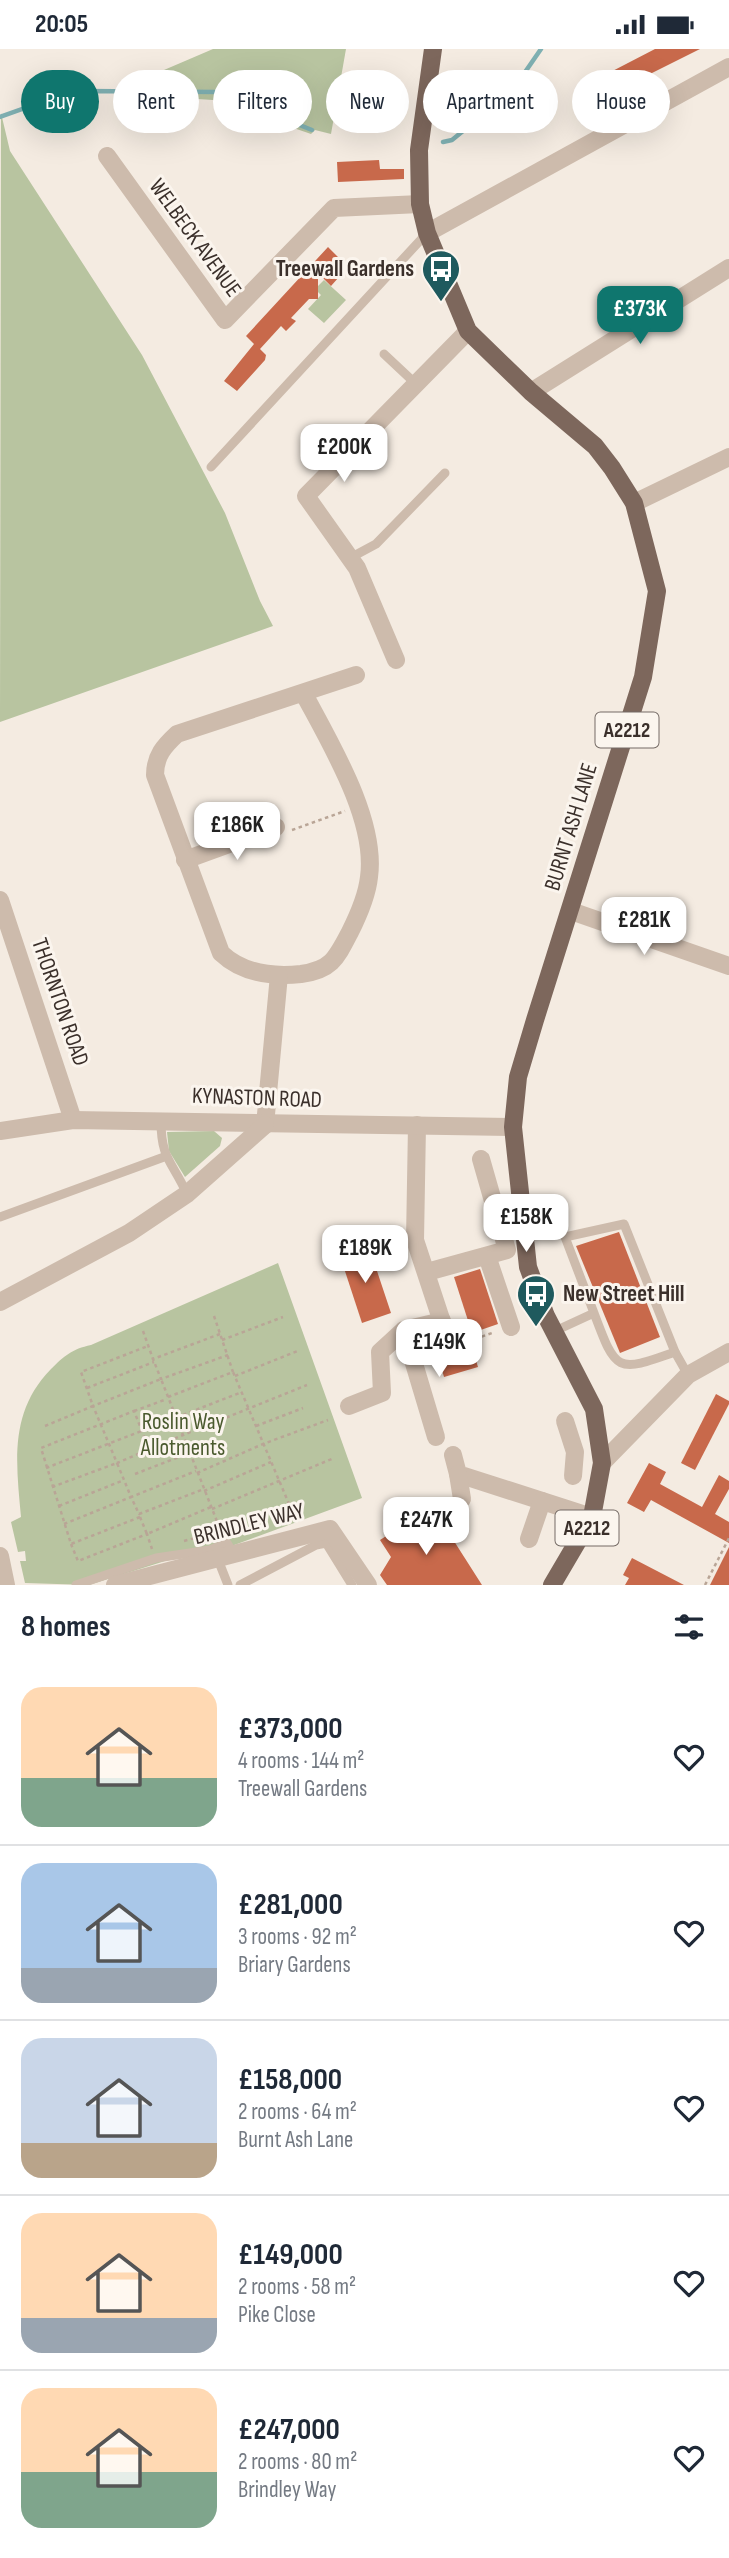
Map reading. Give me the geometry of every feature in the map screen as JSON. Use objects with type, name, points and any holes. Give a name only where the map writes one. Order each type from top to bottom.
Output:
[{"type":"main road","name":"BURNT ASH LANE","points":[[433,49],[419,150],[420,204],[427,233],[468,331],[531,392],[595,446],[634,503],[657,591],[643,677],[518,1077],[513,1127],[528,1267],[546,1316],[594,1409],[602,1456],[592,1517],[552,1585]]},
{"type":"street","points":[[427,233],[729,67]]},
{"type":"street","name":"WELBECK AVENUE","points":[[107,156],[225,320],[334,208],[420,204]]},
{"type":"street","points":[[531,392],[729,268]]},
{"type":"street","points":[[396,660],[357,568],[306,496],[468,331]]},
{"type":"street","points":[[634,503],[729,457]]},
{"type":"street","points":[[304,694],[354,787],[369,854],[369,877],[355,921],[334,960],[325,969],[279,975],[239,967],[221,953],[155,775],[155,764],[164,745],[177,734],[356,675]]},
{"type":"street","points":[[185,860],[276,827]]},
{"type":"street","name":"THORNTON ROAD","points":[[0,900],[73,1119]]},
{"type":"street","points":[[571,911],[729,966]]},
{"type":"street","points":[[0,1302],[129,1233],[187,1193],[265,1125],[279,975]]},
{"type":"street","name":"KYNASTON ROAD","points":[[0,1131],[73,1119],[161,1119],[265,1125],[513,1127]]},
{"type":"street","points":[[349,1406],[382,1393],[380,1352],[404,1330],[444,1326],[415,1240],[417,1125]]},
{"type":"street","points":[[427,1272],[507,1250],[481,1159]]},
{"type":"street","points":[[487,1256],[511,1327]]},
{"type":"street","points":[[404,1330],[436,1437]]},
{"type":"street","points":[[575,1452],[602,1456],[688,1375],[728,1355]]},
{"type":"street","points":[[565,1421],[575,1452],[573,1476]]},
{"type":"street","points":[[453,1455],[462,1499]]},
{"type":"street","points":[[458,1474],[592,1517]]},
{"type":"street","points":[[528,1539],[542,1501]]},
{"type":"street","name":"BRINDLEY WAY","points":[[115,1585],[138,1581],[225,1551],[330,1529],[368,1585]]},
{"type":"street","points":[[0,1556],[6,1585]]},
{"type":"lane","points":[[211,467],[427,233]]},
{"type":"lane","points":[[384,354],[416,384]]},
{"type":"lane","points":[[350,558],[376,544],[445,473]]},
{"type":"lane","points":[[161,1119],[164,1157],[176,1169],[187,1193]]},
{"type":"lane","points":[[0,1217],[164,1157]]},
{"type":"lane","points":[[675,1352],[634,1367],[616,1361],[606,1344],[565,1237],[624,1224],[675,1352],[688,1375]]},
{"type":"lane","points":[[555,1331],[594,1313]]},
{"type":"lane","points":[[240,1585],[316,1545],[326,1543],[352,1585]]},
{"type":"lane","points":[[76,1585],[156,1558],[210,1550],[225,1551],[228,1585]]},
{"type":"path","points":[[276,827],[284,832],[358,807]]},
{"type":"path","points":[[214,1316],[234,1374],[295,1518],[272,1527]]},
{"type":"path","points":[[222,1340],[283,1317]]},
{"type":"path","points":[[444,1326],[464,1321],[472,1340],[511,1327]]},
{"type":"path","points":[[143,1331],[225,1551]]},
{"type":"path","points":[[87,1388],[220,1334]]},
{"type":"path","points":[[147,1534],[81,1372],[148,1346]]},
{"type":"path","points":[[300,1350],[41,1448],[58,1507],[78,1562],[334,1458]]},
{"type":"path","points":[[44,1426],[228,1355]]},
{"type":"path","points":[[52,1487],[307,1385]]},
{"type":"path","points":[[46,1468],[108,1441],[242,1392]]},
{"type":"path","points":[[256,1426],[303,1408]]},
{"type":"path","points":[[134,1411],[149,1449]]},
{"type":"path","points":[[64,1524],[328,1420]]},
{"type":"path","points":[[135,1474],[189,1453]]},
{"type":"path","points":[[71,1544],[271,1462]]},
{"type":"path","points":[[58,1507],[124,1480]]},
{"type":"path","points":[[705,1585],[729,1538]]},
{"type":"green space","points":[[213,49],[346,49],[342,70],[326,70],[326,133],[315,130],[312,133],[312,70],[213,70],[213,100],[199,99],[199,70],[164,70]]},
{"type":"green space","points":[[1,113],[10,151],[142,355],[225,513],[260,601],[273,626],[0,722]]},
{"type":"green space","points":[[324,280],[346,300],[324,323],[308,309],[321,295],[315,289]]},
{"type":"green space","points":[[214,1131],[222,1138],[220,1146],[185,1177],[169,1151],[167,1132]]},
{"type":"green space","name":"Roslin Way Allotments","points":[[278,1263],[362,1498],[229,1547],[165,1561],[89,1585],[25,1583],[20,1561],[26,1561],[25,1551],[18,1552],[11,1522],[21,1517],[18,1439],[22,1420],[37,1385],[56,1364],[73,1351]]},
{"type":"building","points":[[655,49],[700,49],[658,70],[614,70]]},
{"type":"building","points":[[379,160],[380,169],[404,169],[404,179],[338,182],[337,162]]},
{"type":"building","points":[[328,247],[342,261],[337,265],[341,269],[336,274],[339,277],[331,286],[318,273],[318,299],[309,299],[291,318],[296,321],[286,331],[281,326],[260,349],[266,355],[265,360],[237,391],[224,381],[254,344],[246,336]]},
{"type":"building","points":[[619,1232],[660,1337],[620,1353],[576,1246]]},
{"type":"building","points":[[369,1247],[391,1313],[362,1323],[340,1256]]},
{"type":"building","points":[[480,1269],[498,1324],[472,1333],[454,1277]]},
{"type":"building","points":[[466,1328],[478,1367],[444,1377],[432,1336],[448,1342],[454,1338],[456,1331]]},
{"type":"building","points":[[716,1394],[729,1401],[729,1404],[695,1470],[681,1463]]},
{"type":"building","points":[[649,1463],[666,1472],[660,1484],[702,1507],[719,1475],[729,1481],[729,1489],[715,1514],[729,1522],[729,1543],[651,1500],[644,1512],[627,1503]]},
{"type":"building","points":[[438,1516],[482,1585],[387,1585],[380,1575],[391,1557],[380,1540],[411,1520],[417,1530]]},
{"type":"building","points":[[729,1547],[729,1585],[710,1585]]},
{"type":"building","points":[[632,1558],[684,1585],[625,1585],[629,1578],[623,1575]]},
{"type":"waterway","points":[[443,142],[452,140],[512,91],[541,49]]},
{"type":"waterway","points":[[0,117],[67,93],[81,91],[213,92]]},
{"type":"place","name":"Treewall Gardens","points":[[441,303]]},
{"type":"place","name":"New Street Hill","points":[[536,1328]]}]
